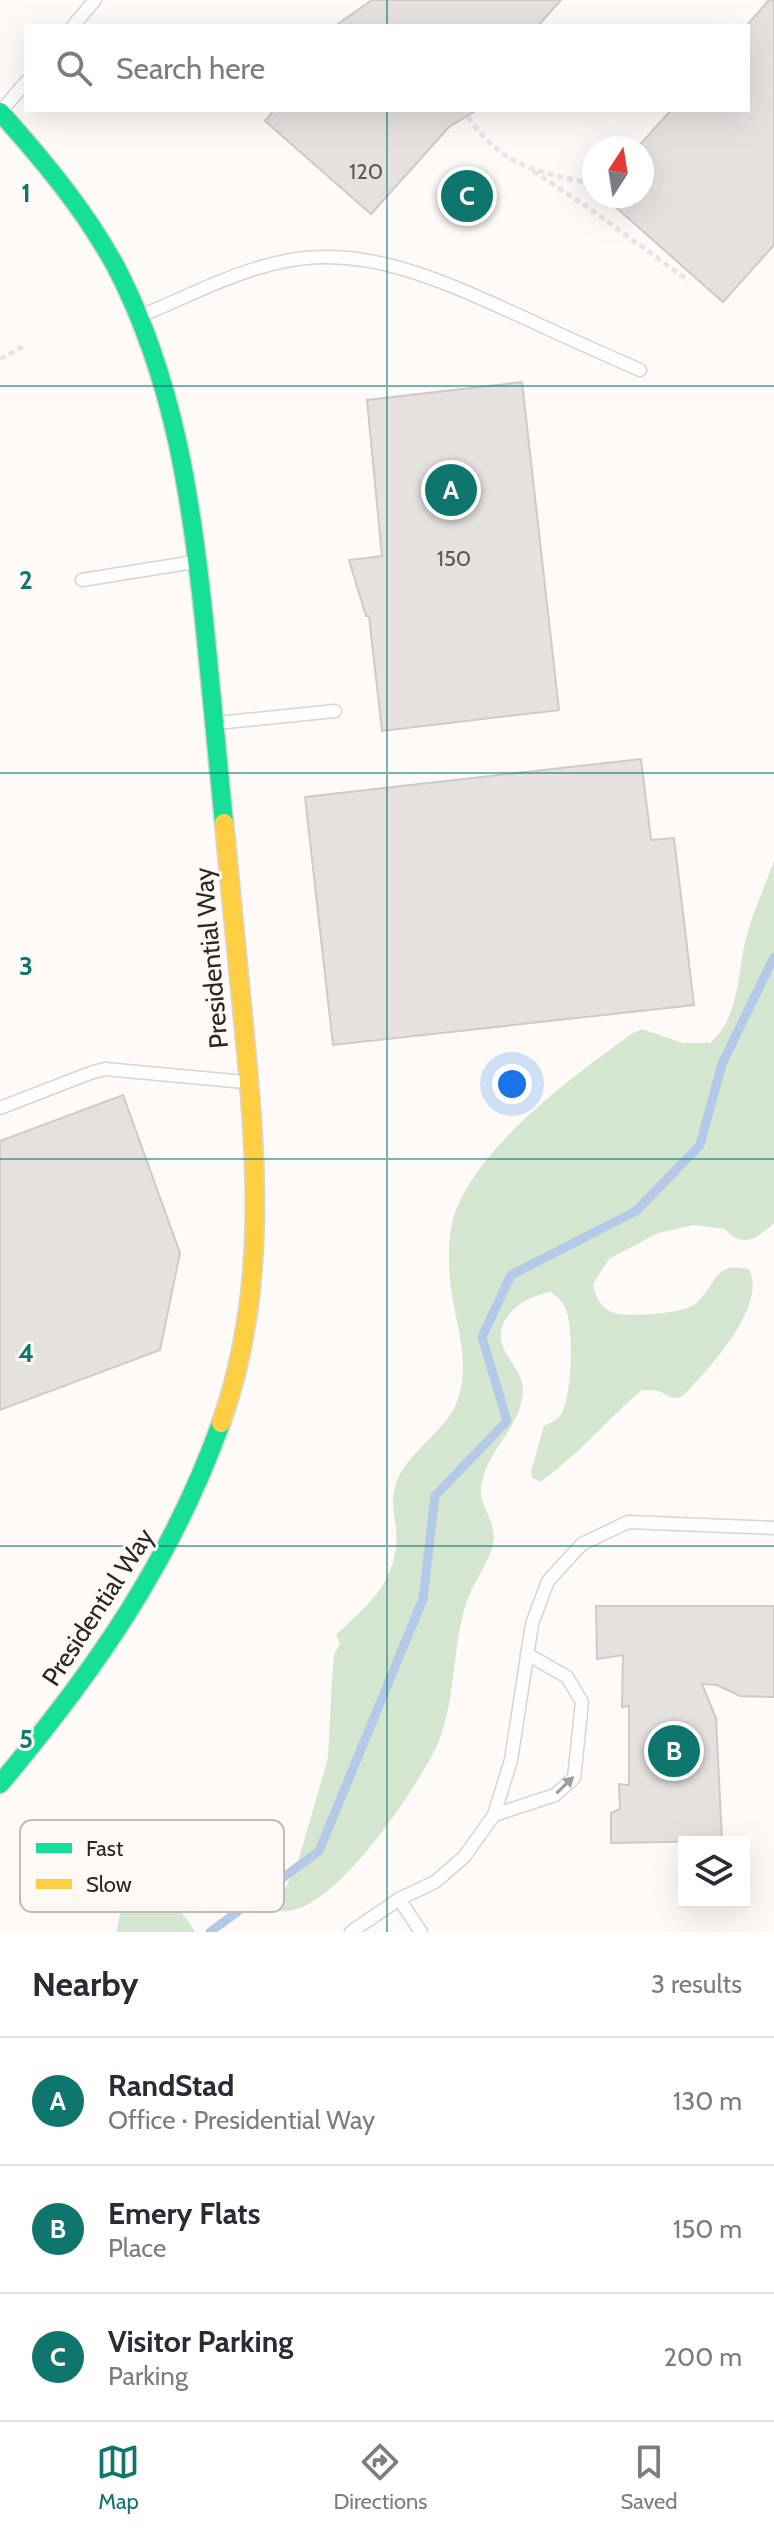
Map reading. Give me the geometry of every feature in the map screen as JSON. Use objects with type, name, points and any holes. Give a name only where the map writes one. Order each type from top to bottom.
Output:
[{"type":"street","name":"Presidential Way","points":[[0,112],[52,169],[117,268],[154,348],[176,419],[186,466],[198,562],[257,1187],[256,1249],[243,1342],[220,1424],[191,1503],[145,1590],[113,1641],[0,1784]]},
{"type":"lane","points":[[75,24],[95,0]]},
{"type":"lane","points":[[0,112],[24,84]]},
{"type":"lane","points":[[140,317],[265,266],[314,257],[345,258],[378,263],[452,286],[640,370]]},
{"type":"lane","points":[[82,580],[198,562]]},
{"type":"lane","points":[[214,723],[335,711]]},
{"type":"lane","points":[[0,1108],[105,1069],[249,1082]]},
{"type":"lane","points":[[351,1932],[399,1899],[435,1882],[464,1857],[494,1815],[511,1760],[532,1624],[548,1581],[582,1544],[628,1522],[774,1528]]},
{"type":"lane","points":[[494,1815],[555,1795],[574,1778],[582,1702],[567,1677],[527,1654]]},
{"type":"lane","points":[[399,1899],[421,1932]]},
{"type":"path","points":[[468,117],[484,140],[589,208],[689,281]]},
{"type":"path","points":[[533,171],[582,182]]},
{"type":"path","points":[[654,186],[672,186]]},
{"type":"path","points":[[0,359],[26,345]]},
{"type":"green space","points":[[774,861],[774,1223],[756,1237],[744,1240],[725,1229],[694,1225],[658,1233],[609,1259],[593,1284],[599,1302],[609,1311],[656,1314],[695,1304],[724,1270],[749,1269],[753,1284],[743,1319],[720,1354],[684,1395],[675,1398],[659,1391],[642,1390],[568,1460],[540,1482],[532,1478],[531,1471],[544,1426],[560,1416],[567,1395],[569,1319],[562,1302],[550,1292],[526,1300],[507,1317],[501,1340],[523,1384],[521,1406],[489,1462],[481,1486],[482,1500],[493,1528],[493,1544],[466,1604],[448,1708],[439,1741],[413,1787],[369,1849],[318,1898],[294,1910],[284,1910],[284,1889],[299,1858],[328,1758],[334,1655],[340,1643],[336,1635],[366,1607],[388,1575],[396,1547],[395,1487],[407,1463],[452,1411],[462,1384],[462,1354],[449,1261],[450,1233],[457,1207],[488,1157],[510,1134],[559,1089],[633,1033],[642,1029],[683,1043],[710,1043],[727,1021],[732,1008],[746,938]]},
{"type":"green space","points":[[121,1912],[181,1912],[195,1932],[117,1932]]},
{"type":"building","points":[[372,0],[561,0],[540,24],[338,24]]},
{"type":"building","points":[[769,0],[774,0],[774,245],[723,302],[617,208],[654,208],[654,136],[648,136],[669,112],[750,112],[750,24]]},
{"type":"building","points":[[272,112],[474,112],[449,127],[371,214],[265,121]]},
{"type":"building","points":[[522,382],[559,710],[382,731],[369,616],[366,616],[349,560],[382,556],[367,400]]},
{"type":"building","points":[[641,759],[651,840],[674,838],[694,1005],[333,1045],[305,797]]},
{"type":"building","points":[[123,1095],[180,1253],[160,1350],[0,1410],[0,1141]]},
{"type":"building","points":[[596,1606],[774,1606],[774,1697],[740,1696],[717,1685],[702,1684],[716,1718],[722,1836],[678,1836],[678,1842],[611,1843],[611,1813],[620,1809],[619,1784],[629,1785],[629,1706],[622,1707],[623,1655],[597,1659]]},
{"type":"waterway","points":[[284,1877],[319,1851],[423,1599],[435,1496],[507,1421],[482,1337],[511,1275],[636,1211],[700,1145],[722,1064],[774,957]]},
{"type":"waterway","points":[[210,1932],[237,1912]]},
{"type":"traffic: fast","points":[[0,112],[62,186],[104,246],[136,310],[167,398],[194,535],[224,823]]},
{"type":"traffic: fast","points":[[0,1784],[67,1700],[127,1614],[179,1522],[221,1423]]},
{"type":"traffic: slow","points":[[221,1423],[246,1326],[255,1227],[249,1078],[224,823]]},
{"type":"place","name":"Visitor Parking","points":[[467,196]]},
{"type":"place","name":"RandStad","points":[[451,490]]},
{"type":"place","name":"Emery Flats","points":[[674,1751]]}]
